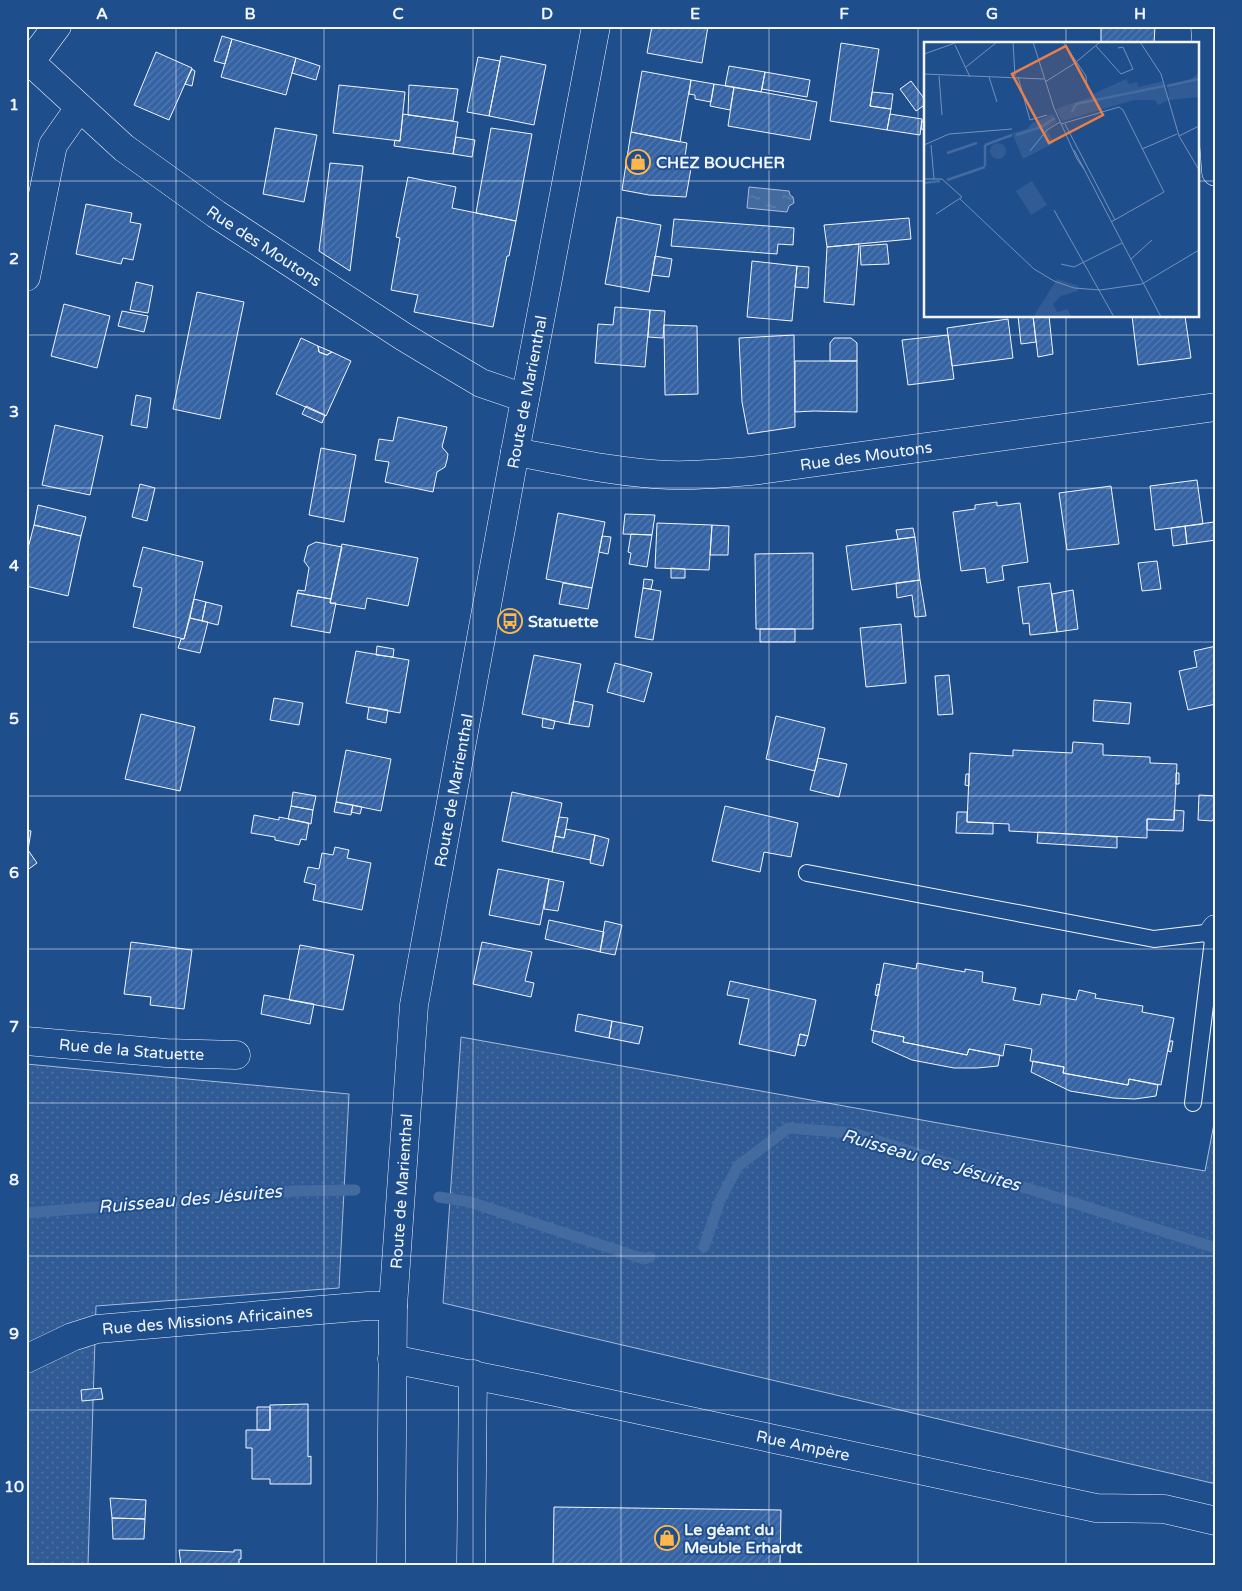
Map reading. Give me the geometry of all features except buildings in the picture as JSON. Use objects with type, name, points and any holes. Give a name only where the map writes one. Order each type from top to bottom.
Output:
[{"type":"street","points":[[28,60],[57,26]]},
{"type":"street","name":"Route de Marienthal","points":[[391,1565],[393,1306],[414,1005],[525,398],[596,26]]},
{"type":"street","points":[[1205,26],[1216,172]]},
{"type":"street","name":"Rue des Moutons","points":[[28,60],[124,148],[184,192],[404,337],[481,383],[525,398]]},
{"type":"street","points":[[26,277],[54,145],[79,108]]},
{"type":"street","name":"Rue des Moutons","points":[[515,452],[632,472],[668,475],[715,475],[1216,407]]},
{"type":"street","name":"Rue de la Statuette","points":[[26,1042],[166,1053],[236,1055]]},
{"type":"street","name":"Rue des Missions Africaines","points":[[26,1359],[72,1337],[97,1329],[393,1306]]},
{"type":"street","name":"Rue Ampère","points":[[392,1358],[1096,1508],[1164,1509],[1216,1521]]},
{"type":"street","points":[[471,1565],[473,1374]]},
{"type":"lane","points":[[807,873],[1154,939],[1215,930],[1193,1103]]},
{"type":"shaded area","points":[[461,1037],[1205,1171],[1216,1113],[1216,1484],[443,1303]]},
{"type":"shaded area","points":[[26,1064],[349,1094],[339,1288],[96,1306],[88,1565],[26,1565]]},
{"type":"water","points":[[749,187],[789,191],[794,203],[789,206],[787,212],[747,208]]},
{"type":"waterway","name":"Ruisseau des Jésuites","points":[[704,1247],[720,1200],[738,1166],[788,1128],[853,1133],[1216,1248]]},
{"type":"waterway","name":"Ruisseau des Jésuites","points":[[26,1213],[294,1191],[355,1190]]},
{"type":"waterway","name":"Ruisseau des Jésuites","points":[[439,1197],[470,1202],[644,1259],[650,1257]]},
{"type":"place","name":"CHEZ BOUCHER","points":[[638,162]]},
{"type":"place","name":"Statuette","points":[[510,621]]},
{"type":"place","name":"Le géant du Meuble Erhardt","points":[[667,1538]]}]
